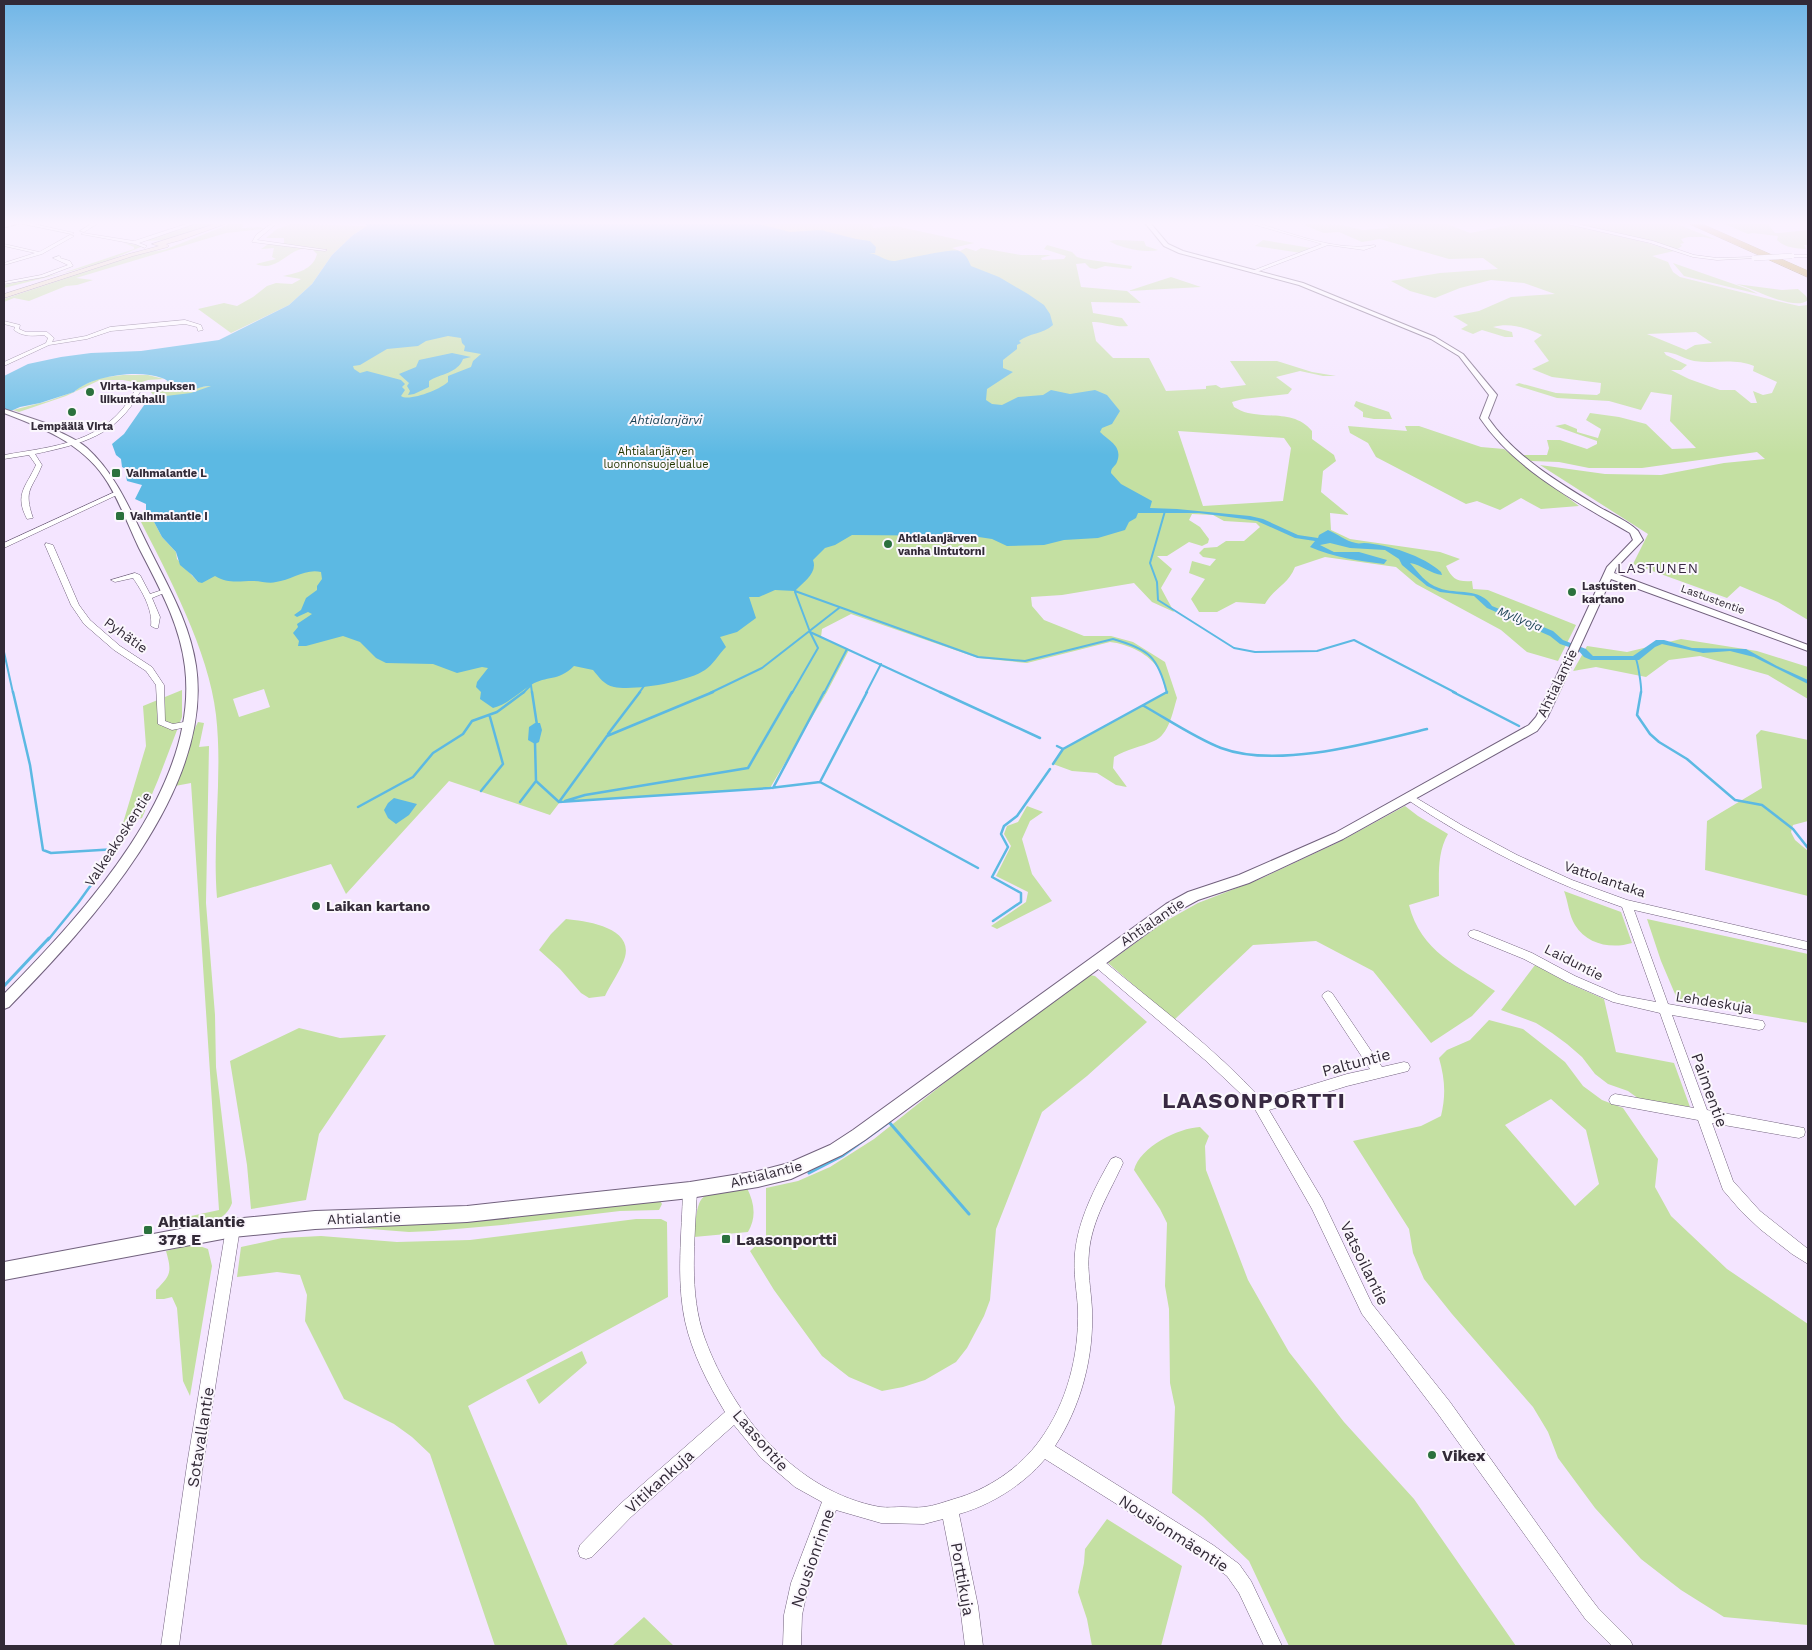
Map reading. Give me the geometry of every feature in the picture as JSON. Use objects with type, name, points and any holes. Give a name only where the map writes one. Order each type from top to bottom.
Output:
[{"type":"street","name":"Ahtialantie","points":[[4,1271],[233,1228],[315,1220],[467,1214],[690,1190],[758,1179],[791,1170],[836,1150],[1171,908],[1193,896],[1244,879],[1339,836],[1533,728],[1549,702],[1615,562],[1638,540],[1634,531],[1534,467],[1491,431],[1484,418],[1492,395],[1461,355],[1432,338],[1346,301]]},
{"type":"street","points":[[4,322],[18,326],[16,329],[18,332],[25,334],[45,333],[51,338],[48,344]]},
{"type":"street","points":[[4,364],[48,344],[83,338],[110,329],[138,328],[175,322],[193,323],[199,326],[200,330]]},
{"type":"street","points":[[4,457],[76,443],[104,430],[120,418],[137,392],[132,386]]},
{"type":"street","name":"Valkeakoskentie","points":[[4,1003],[72,930],[108,884],[159,805],[173,774],[189,724],[192,688],[190,661],[182,626],[118,496],[100,466],[76,443],[44,426],[7,413]]},
{"type":"street","points":[[29,518],[24,497],[25,486],[39,465],[31,452]]},
{"type":"street","points":[[4,546],[79,510],[118,496]]},
{"type":"street","name":"Pyhätie","points":[[49,545],[75,605],[87,622],[118,648],[149,669],[160,685],[161,722],[166,726],[189,724]]},
{"type":"street","name":"Lastustentie","points":[[1609,575],[1808,648]]},
{"type":"street","points":[[115,580],[136,576],[140,580],[141,589],[148,597],[156,617],[155,626]]},
{"type":"street","points":[[148,597],[165,591]]},
{"type":"street","name":"Vattolantaka","points":[[1408,796],[1451,825],[1518,862],[1570,884],[1626,904],[1808,946]]},
{"type":"street","name":"Paimentie","points":[[1626,904],[1728,1185],[1743,1206],[1778,1236],[1808,1257]]},
{"type":"street","name":"Laiduntie","points":[[1474,934],[1528,956],[1572,979],[1617,999],[1664,1009]]},
{"type":"street","name":"Vatsoilantie","points":[[1096,961],[1209,1056],[1260,1107],[1313,1197],[1373,1319],[1444,1408],[1592,1614],[1624,1646]]},
{"type":"street","points":[[1328,996],[1379,1073]]},
{"type":"street","name":"Lehdeskuja","points":[[1664,1009],[1759,1025]]},
{"type":"street","name":"Paltuntie","points":[[1260,1107],[1347,1080],[1404,1067]]},
{"type":"street","points":[[1615,1100],[1799,1132]]},
{"type":"street","name":"Laasontie","points":[[690,1190],[688,1269],[691,1316],[697,1340],[707,1364],[735,1414],[774,1460],[796,1479],[832,1500],[872,1514],[889,1517],[919,1517],[950,1512],[994,1491],[1017,1474],[1044,1448],[1061,1420],[1078,1378],[1085,1333],[1082,1259],[1084,1244],[1103,1185],[1116,1163]]},
{"type":"street","name":"Sotavallantie","points":[[170,1646],[195,1465],[233,1228]]},
{"type":"street","name":"Vitikankuja","points":[[586,1551],[625,1511],[735,1414]]},
{"type":"street","name":"Nousionmäentie","points":[[1044,1448],[1207,1551],[1233,1570],[1245,1587],[1273,1646]]},
{"type":"street","name":"Nousionrinne","points":[[792,1646],[793,1615],[800,1583],[832,1500]]},
{"type":"street","name":"Porttikuja","points":[[950,1512],[969,1606],[974,1646]]},
{"type":"green space","points":[[246,301],[293,301],[289,305],[231,333],[198,309],[224,303],[237,306]]},
{"type":"green space","name":"Ahtialanjärven luonnonsuojelualue","points":[[369,301],[1139,301],[1141,303],[1091,302],[1093,313],[1122,318],[1128,326],[1092,322],[1096,341],[1113,358],[1149,358],[1166,391],[1206,389],[1206,386],[1216,385],[1221,388],[1246,385],[1230,361],[1277,361],[1312,372],[1336,376],[1323,376],[1300,371],[1276,377],[1292,389],[1288,394],[1232,402],[1234,407],[1246,413],[1283,416],[1298,420],[1312,431],[1312,439],[1334,455],[1336,461],[1323,471],[1321,492],[1349,515],[1330,513],[1331,530],[1350,539],[1440,552],[1460,559],[1446,566],[1450,574],[1456,579],[1472,581],[1473,589],[1488,590],[1576,625],[1558,661],[1527,652],[1501,630],[1416,584],[1396,567],[1325,557],[1295,567],[1289,578],[1265,604],[1236,602],[1217,612],[1199,612],[1191,599],[1205,579],[1189,573],[1192,561],[1210,566],[1216,559],[1203,557],[1199,553],[1204,548],[1217,547],[1226,541],[1244,541],[1260,527],[1256,523],[1224,521],[1213,515],[1192,514],[1189,520],[1200,527],[1209,539],[1208,543],[1202,546],[1189,542],[1167,556],[1157,556],[1172,569],[1161,588],[1174,612],[1152,602],[1134,583],[1062,595],[1031,597],[1032,606],[1044,620],[1084,636],[1111,636],[1133,642],[1165,662],[1177,698],[1172,716],[1167,728],[1159,738],[1114,757],[1113,768],[1127,787],[1116,785],[1097,773],[1072,771],[1053,764],[1063,749],[1166,693],[1159,670],[1155,664],[1138,651],[1110,642],[1027,663],[978,658],[851,614],[822,629],[821,637],[849,650],[827,692],[770,788],[560,802],[550,815],[449,781],[346,894],[331,864],[217,898],[218,738],[212,690],[186,614],[139,518],[148,517],[153,520],[162,537],[176,552],[177,559],[198,582],[165,397],[154,396],[147,387],[169,381],[180,390],[208,386]],"holes":[[[1178,431],[1284,438],[1291,448],[1283,501],[1203,506]],[[264,689],[270,707],[239,717],[233,699]]]},
{"type":"green space","points":[[1502,301],[1778,301],[1799,306],[1808,305],[1808,620],[1778,602],[1740,586],[1727,598],[1633,564],[1648,534],[1540,465],[1605,474],[1661,475],[1724,463],[1765,459],[1757,452],[1642,468],[1589,468],[1559,462],[1531,461],[1522,455],[1547,455],[1549,448],[1547,440],[1560,440],[1587,449],[1597,444],[1597,441],[1555,426],[1565,424],[1577,429],[1577,432],[1598,438],[1601,429],[1586,420],[1590,413],[1619,417],[1646,424],[1672,449],[1696,448],[1670,421],[1672,395],[1651,392],[1641,410],[1609,401],[1557,398],[1515,385],[1519,383],[1556,393],[1597,395],[1600,393],[1601,383],[1552,377],[1532,369],[1549,361],[1534,341],[1542,335],[1512,325],[1493,327],[1512,332],[1513,337],[1505,337],[1482,330],[1473,334],[1461,329],[1468,325],[1453,316],[1479,311]],"holes":[[[1696,332],[1712,343],[1695,345],[1686,350],[1647,334]],[[1664,352],[1694,361],[1739,362],[1747,364],[1754,366],[1753,371],[1777,382],[1772,393],[1763,395],[1753,391],[1757,403],[1751,403],[1735,390],[1720,390],[1689,379],[1671,370],[1681,370],[1687,365],[1666,355]]]},
{"type":"green space","points":[[1784,301],[1806,301],[1802,303]]},
{"type":"green space","points":[[123,375],[148,375],[164,379],[148,380],[139,383],[123,380],[100,380],[66,396],[19,412],[13,410],[76,391],[77,388],[99,378]]},
{"type":"green space","points":[[1356,401],[1389,412],[1392,419],[1363,417],[1363,412],[1354,406]]},
{"type":"green space","points":[[1348,426],[1407,431],[1405,426],[1419,426],[1481,447],[1504,449],[1579,506],[1541,509],[1521,498],[1500,510],[1477,501],[1466,504],[1376,457],[1368,443],[1350,433]]},
{"type":"green space","points":[[1681,639],[1757,651],[1808,667],[1808,699],[1768,675],[1700,656],[1669,660],[1646,677],[1596,667],[1573,671],[1587,646],[1627,652]]},
{"type":"green space","points":[[182,690],[182,717],[142,818],[123,823],[146,746],[143,706]]},
{"type":"green space","points":[[198,722],[204,723],[199,747],[209,746],[206,903],[215,1015],[216,1067],[232,1203],[221,1218],[202,1223],[182,1224],[163,1222],[219,1210],[191,783],[175,786]]},
{"type":"green space","points":[[1761,730],[1808,740],[1808,821],[1793,825],[1791,832],[1795,840],[1808,851],[1808,896],[1705,870],[1707,821],[1762,788],[1756,735]]},
{"type":"green space","points":[[1027,806],[1043,812],[1030,821],[1022,839],[1032,874],[1052,901],[997,929],[991,926],[1026,902],[1028,892],[996,876],[1011,846],[1004,834],[1007,826],[1018,822]]},
{"type":"green space","points":[[1405,806],[1448,834],[1440,856],[1439,896],[1409,905],[1415,921],[1422,935],[1443,956],[1495,991],[1472,1016],[1431,1043],[1373,971],[1316,941],[1253,945],[1174,1020],[1108,963],[1164,922],[1198,903],[1260,879],[1339,842]]},
{"type":"green space","points":[[1564,891],[1621,912],[1632,943],[1616,946],[1600,944],[1586,937],[1580,932],[1573,921]]},
{"type":"green space","points":[[566,919],[596,924],[615,932],[622,939],[626,947],[625,957],[605,996],[589,998],[581,993],[560,969],[539,950]]},
{"type":"green space","points":[[1647,919],[1808,954],[1808,1023],[1678,1001],[1661,961]]},
{"type":"green space","points":[[1535,965],[1570,984],[1604,999],[1616,1052],[1674,1063],[1690,1107],[1639,1099],[1628,1091],[1608,1084],[1595,1074],[1582,1057],[1552,1033],[1536,1023],[1501,1010]]},
{"type":"green space","points":[[1090,975],[1095,976],[1147,1022],[1087,1076],[1042,1112],[996,1229],[990,1300],[984,1316],[967,1348],[956,1362],[925,1380],[903,1387],[882,1391],[849,1377],[822,1356],[774,1290],[750,1251],[766,1236],[766,1188],[798,1181],[830,1167],[874,1139],[948,1080]]},
{"type":"green space","points":[[1489,1020],[1523,1029],[1565,1062],[1583,1086],[1602,1100],[1623,1108],[1658,1159],[1655,1187],[1671,1216],[1727,1269],[1808,1324],[1808,1625],[1724,1617],[1681,1590],[1641,1559],[1595,1508],[1558,1458],[1548,1432],[1533,1407],[1424,1279],[1413,1253],[1409,1229],[1353,1141],[1421,1126],[1441,1116],[1444,1087],[1439,1058],[1447,1050],[1470,1040]],"holes":[[[1551,1099],[1586,1130],[1599,1184],[1575,1206],[1505,1125]]]},
{"type":"green space","points":[[299,1028],[340,1038],[386,1035],[319,1134],[306,1200],[251,1209],[247,1165],[230,1061]]},
{"type":"green space","points":[[1200,1127],[1209,1136],[1205,1146],[1206,1170],[1248,1280],[1289,1352],[1344,1422],[1414,1499],[1516,1646],[1289,1646],[1249,1561],[1203,1517],[1172,1493],[1175,1407],[1170,1383],[1169,1309],[1165,1286],[1167,1223],[1134,1170],[1144,1154],[1161,1140],[1181,1131]]},
{"type":"green space","points":[[747,1188],[754,1210],[753,1221],[748,1232],[694,1237],[698,1209],[700,1201],[704,1196],[710,1193]]},
{"type":"green space","points":[[659,1199],[662,1204],[659,1210],[620,1211],[502,1225],[409,1232],[345,1227],[486,1220]]},
{"type":"green space","points":[[636,1219],[661,1219],[667,1222],[668,1297],[468,1406],[568,1646],[495,1646],[430,1454],[412,1437],[394,1424],[344,1399],[305,1321],[307,1295],[300,1275],[277,1272],[237,1277],[241,1247],[282,1238],[321,1236],[397,1242],[470,1240]]},
{"type":"green space","points":[[194,1244],[208,1249],[212,1266],[190,1396],[183,1381],[177,1308],[172,1297],[156,1299],[156,1290],[165,1281],[169,1273],[166,1251]]},
{"type":"green space","points":[[582,1351],[587,1363],[539,1404],[526,1380]]},
{"type":"green space","points":[[1107,1519],[1182,1566],[1161,1646],[1092,1646],[1087,1619],[1078,1592],[1085,1549]]},
{"type":"green space","points":[[644,1617],[674,1646],[612,1646]]},
{"type":"water","name":"Ahtialanjärvi","points":[[293,301],[1038,301],[1044,305],[1050,314],[1053,325],[1019,341],[1021,343],[1017,345],[1017,349],[1003,360],[1003,368],[1013,372],[987,389],[986,400],[992,404],[1002,405],[1018,397],[1043,395],[1051,390],[1070,394],[1095,390],[1107,395],[1120,411],[1112,424],[1102,428],[1100,432],[1117,448],[1117,462],[1111,473],[1121,484],[1152,501],[1150,508],[1250,516],[1263,519],[1298,535],[1318,538],[1319,535],[1328,530],[1352,542],[1373,544],[1405,552],[1434,566],[1441,572],[1442,575],[1410,563],[1434,586],[1481,596],[1492,606],[1553,631],[1563,640],[1586,649],[1593,656],[1633,656],[1656,640],[1664,640],[1692,648],[1746,649],[1808,680],[1808,684],[1754,657],[1730,651],[1703,653],[1662,644],[1655,647],[1639,660],[1591,660],[1584,657],[1578,650],[1560,644],[1550,636],[1487,608],[1474,596],[1440,592],[1427,586],[1402,565],[1399,559],[1385,550],[1350,548],[1330,543],[1320,545],[1334,552],[1359,552],[1387,560],[1384,564],[1337,556],[1310,547],[1315,541],[1295,538],[1257,521],[1199,513],[1138,513],[1136,518],[1129,522],[1125,530],[1098,538],[1064,540],[1044,545],[1007,546],[992,539],[972,536],[852,535],[835,545],[825,548],[813,560],[812,573],[795,591],[775,590],[759,597],[749,597],[756,618],[737,632],[720,637],[726,647],[711,665],[697,674],[674,682],[647,687],[623,688],[607,684],[593,670],[574,666],[563,674],[537,682],[508,701],[493,708],[480,699],[481,692],[476,687],[477,682],[488,668],[482,667],[457,673],[433,664],[386,663],[376,658],[360,642],[343,636],[306,646],[298,646],[299,641],[293,633],[298,627],[297,624],[312,614],[308,612],[297,617],[294,615],[301,610],[306,598],[317,590],[317,586],[322,579],[321,572],[304,573],[273,583],[229,581],[215,576],[202,583],[198,582],[180,565],[176,552],[162,537],[153,520],[146,514],[146,504],[135,499],[142,485],[127,481],[128,470],[122,467],[121,459],[116,455],[112,444],[124,434],[149,398],[191,393],[211,386],[184,391],[178,389],[165,379],[152,375],[128,374],[103,378],[82,386],[74,392],[20,407],[4,414],[4,376],[28,364],[91,353],[141,351],[219,340],[289,305]],"holes":[[[448,336],[461,338],[465,346],[464,351],[481,354],[473,361],[471,367],[448,376],[448,382],[444,385],[418,396],[401,396],[405,390],[402,387],[405,384],[401,380],[367,371],[360,373],[353,366],[360,365],[387,349],[418,346],[426,341]]]},
{"type":"water","points":[[452,353],[471,357],[463,359],[461,364],[453,370],[429,381],[429,387],[408,395],[410,391],[407,386],[409,383],[399,374],[416,367],[419,360]]},
{"type":"water","points":[[535,723],[540,723],[542,730],[539,742],[535,744],[528,740],[529,727]]},
{"type":"water","points":[[394,798],[417,804],[409,815],[396,824],[388,818],[384,810]]},
{"type":"waterway","points":[[1165,511],[1150,563],[1157,582],[1158,600],[1234,648],[1255,652],[1317,651],[1354,640],[1456,693]]},
{"type":"waterway","points":[[795,591],[978,657],[1025,661],[1113,639],[1144,651],[1150,656],[1160,671],[1167,692]]},
{"type":"waterway","points":[[795,592],[810,631]]},
{"type":"waterway","points":[[810,631],[839,608]]},
{"type":"waterway","points":[[710,693],[762,668],[810,631]]},
{"type":"waterway","points":[[792,693],[818,648],[810,632]]},
{"type":"waterway","points":[[810,632],[847,649]]},
{"type":"waterway","points":[[824,693],[847,649]]},
{"type":"waterway","points":[[847,649],[881,665]]},
{"type":"waterway","points":[[4,652],[13,693]]},
{"type":"waterway","points":[[1636,659],[1641,692]]},
{"type":"waterway","points":[[866,693],[881,665]]},
{"type":"waterway","points":[[881,665],[942,693]]},
{"type":"waterway","points":[[524,692],[531,685],[532,693]]},
{"type":"waterway","points":[[639,693],[644,686]]},
{"type":"waterway","points":[[13,692],[30,765],[43,850],[51,853],[117,849],[78,903],[48,940]]},
{"type":"waterway","points":[[358,807],[413,777],[433,753],[463,734],[472,721],[497,712],[524,692]]},
{"type":"waterway","points":[[532,692],[537,725]]},
{"type":"waterway","points":[[608,734],[640,692]]},
{"type":"waterway","points":[[559,802],[607,736],[713,692]]},
{"type":"waterway","points":[[565,801],[585,795],[748,768],[792,692]]},
{"type":"waterway","points":[[773,788],[824,692]]},
{"type":"waterway","points":[[820,782],[867,692]]},
{"type":"waterway","points":[[940,692],[1040,738]]},
{"type":"waterway","points":[[1063,749],[1167,692]]},
{"type":"waterway","points":[[1453,692],[1519,726]]},
{"type":"waterway","points":[[1641,692],[1637,715],[1650,734],[1659,742],[1687,759],[1735,800],[1762,805],[1793,829],[1808,848]]},
{"type":"waterway","points":[[1144,706],[1212,744],[1244,754],[1269,756],[1324,752],[1427,729]]},
{"type":"waterway","points":[[481,791],[503,764],[490,717]]},
{"type":"waterway","points":[[535,743],[536,781]]},
{"type":"waterway","points":[[1057,746],[1063,749]]},
{"type":"waterway","points":[[1053,764],[1063,749]]},
{"type":"waterway","points":[[993,921],[1021,902],[1021,893],[992,877],[1008,847],[1001,834],[1004,826],[1017,816],[1050,769]]},
{"type":"waterway","points":[[520,802],[536,781]]},
{"type":"waterway","points":[[536,781],[559,802]]},
{"type":"waterway","points":[[773,788],[820,782]]},
{"type":"waterway","points":[[820,782],[978,868]]},
{"type":"waterway","points":[[559,802],[773,788]]},
{"type":"waterway","points":[[4,986],[49,938]]},
{"type":"waterway","points":[[809,1173],[842,1156],[889,1122],[969,1214]]},
{"type":"place","name":"Virta-kampuksen liikuntahalli","points":[[90,392]]},
{"type":"place","name":"Lempäälä Virta","points":[[72,412]]},
{"type":"place","name":"Vaihmalantie L","points":[[116,473]]},
{"type":"place","name":"Vaihmalantie I","points":[[120,516]]},
{"type":"place","name":"Ahtialanjärven vanha lintutorni","points":[[888,544]]},
{"type":"place","name":"Lastusten kartano","points":[[1572,592]]},
{"type":"place","name":"Laikan kartano","points":[[316,906]]},
{"type":"place","name":"Ahtialantie 378 E","points":[[148,1230]]},
{"type":"place","name":"Laasonportti","points":[[726,1239]]},
{"type":"place","name":"Vikex","points":[[1432,1455]]},
{"type":"district","name":"LASTUNEN","points":[[1658,568]]},
{"type":"district","name":"LAASONPORTTI","points":[[1254,1100]]},
{"type":"water label","name":"Myllyoja","points":[[1520,619]]}]
